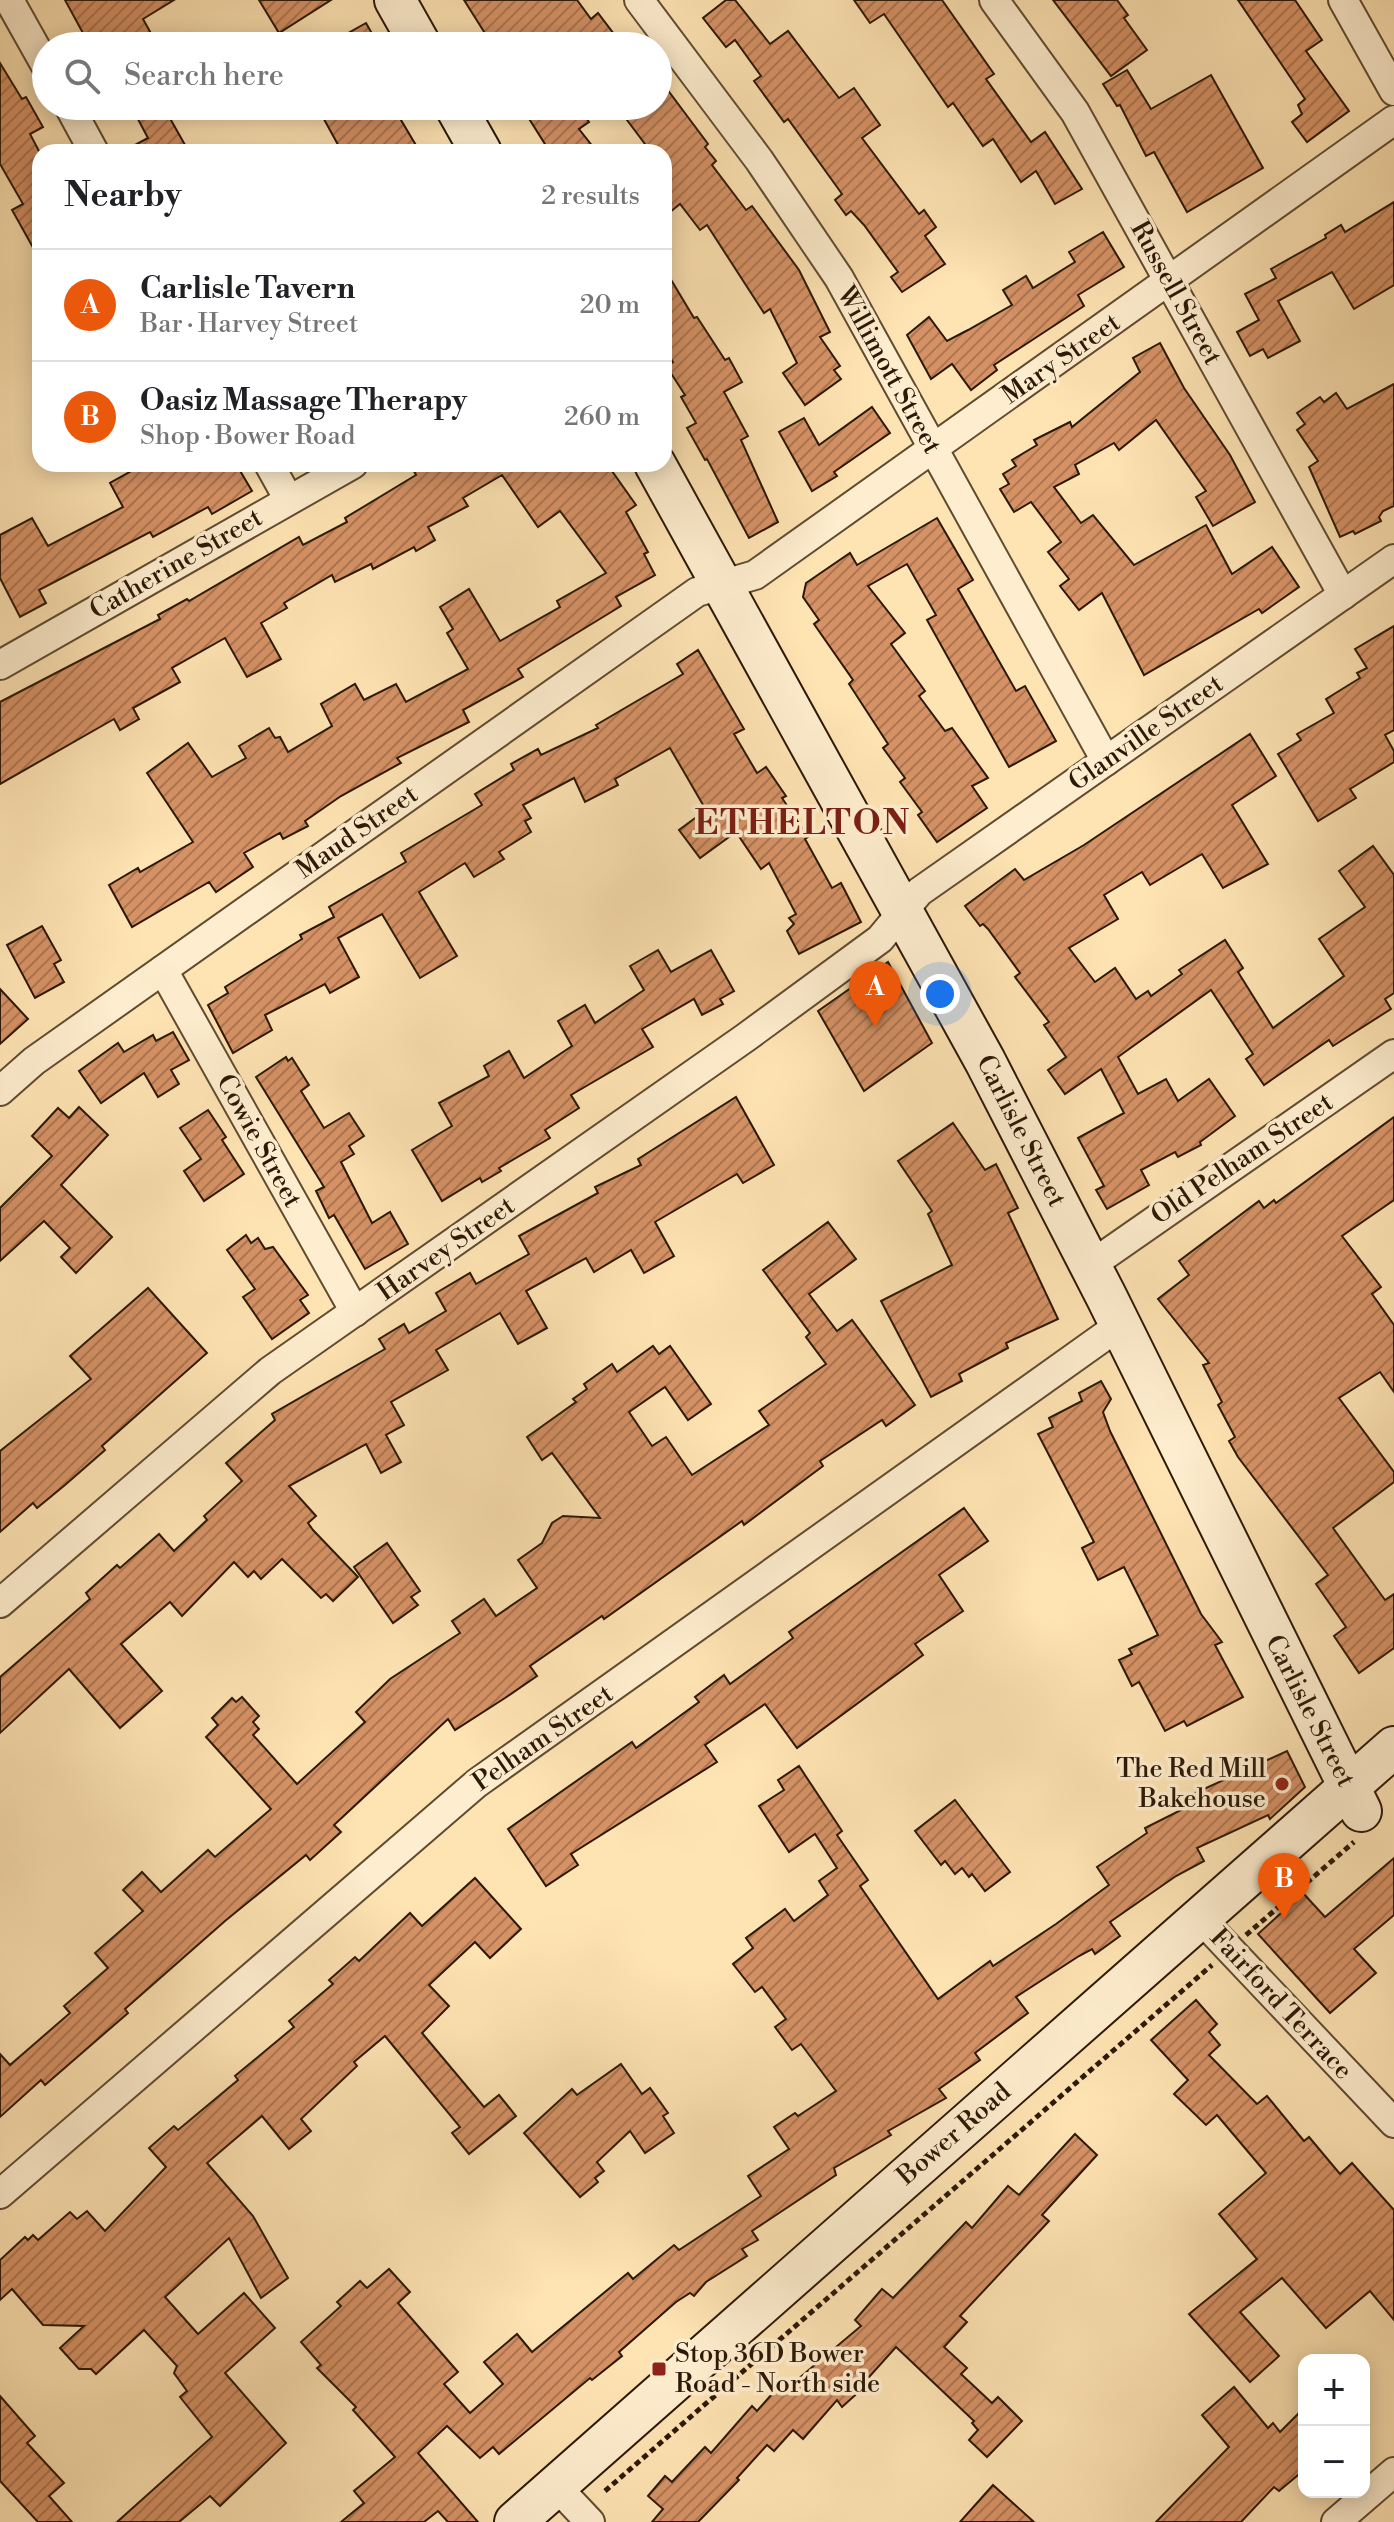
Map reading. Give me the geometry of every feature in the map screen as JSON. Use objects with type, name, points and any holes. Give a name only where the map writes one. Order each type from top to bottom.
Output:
[{"type":"street","points":[[9,0],[32,41]]},
{"type":"street","points":[[395,0],[413,32]]},
{"type":"street","name":"Willimott Street","points":[[639,0],[663,32]]},
{"type":"street","name":"Russell Street","points":[[994,0],[1075,112],[1343,595]]},
{"type":"street","points":[[1343,0],[1394,91]]},
{"type":"street","name":"Willimott Street","points":[[672,44],[759,160],[839,278],[1106,761]]},
{"type":"street","points":[[77,120],[90,144]]},
{"type":"street","points":[[463,120],[476,144]]},
{"type":"street","name":"Mary Street","points":[[722,587],[749,580],[1394,120]]},
{"type":"street","points":[[273,472],[289,500]]},
{"type":"street","name":"Catherine Street","points":[[3,657],[339,472]]},
{"type":"street","name":"Carlisle Street","points":[[659,472],[904,912],[1091,1265],[1356,1812]]},
{"type":"street","name":"Glanville Street","points":[[904,912],[919,892],[1394,559]]},
{"type":"street","name":"Maud Street","points":[[0,1091],[34,1061],[697,592],[722,587]]},
{"type":"street","name":"Harvey Street","points":[[0,1603],[270,1371],[745,1038],[888,933],[904,912]]},
{"type":"street","name":"Cowie Street","points":[[163,970],[355,1312]]},
{"type":"street","name":"Old Pelham Street","points":[[1091,1265],[1394,1054]]},
{"type":"street","name":"Pelham Street","points":[[0,2194],[477,1783],[1120,1325]]},
{"type":"street","name":"Bower Road","points":[[1356,1812],[1394,1747]]},
{"type":"street","name":"Bower Road","points":[[515,2522],[574,2505],[1216,1935],[1394,1782]]},
{"type":"street","name":"Fairford Terrace","points":[[1216,1935],[1394,2123]]},
{"type":"street","points":[[1336,2522],[1394,2472]]},
{"type":"path","points":[[574,2505],[1356,1812]]},
{"type":"building","points":[[65,0],[174,0],[143,19],[150,32],[82,32]]},
{"type":"building","points":[[259,0],[331,0],[281,32]]},
{"type":"building","points":[[464,0],[577,0],[591,19],[598,13],[612,32],[484,32]]},
{"type":"building","points":[[726,0],[735,0],[770,44],[788,31],[839,98],[854,88],[880,125],[862,138],[919,214],[924,210],[936,227],[925,236],[945,264],[902,292],[891,277],[898,272],[864,225],[851,211],[846,215],[835,200],[842,194],[788,119],[784,122],[754,81],[761,76],[735,40],[726,47],[703,18]]},
{"type":"building","points":[[854,0],[942,0],[994,74],[986,79],[1031,142],[1045,132],[1082,189],[1055,204],[1036,171],[1021,182],[993,139],[983,146],[953,103],[948,107],[884,14],[870,23]]},
{"type":"building","points":[[1053,0],[1117,0],[1128,15],[1124,18],[1147,50],[1111,76]]},
{"type":"building","points":[[1238,0],[1295,0],[1322,40],[1306,51],[1349,111],[1307,142],[1292,122],[1302,114],[1298,105],[1305,99]]},
{"type":"building","points":[[366,23],[371,32],[350,32]]},
{"type":"building","points":[[0,63],[22,99],[26,97],[32,108],[32,120],[39,120],[43,127],[30,134],[35,144],[32,144],[32,246],[12,210],[23,204],[0,164]]},
{"type":"building","points":[[1127,70],[1151,109],[1211,75],[1263,168],[1187,212],[1154,152],[1146,156],[1120,105],[1117,106],[1103,84]]},
{"type":"building","points":[[672,96],[708,144],[705,147],[716,161],[712,165],[746,210],[752,206],[799,270],[830,332],[820,337],[840,366],[834,370],[841,379],[805,405],[783,373],[797,363],[770,309],[764,313],[707,225],[700,230],[680,204],[672,210],[672,144],[645,144],[627,120],[672,120]]},
{"type":"building","points":[[138,120],[171,120],[184,144],[137,144],[148,138]]},
{"type":"building","points":[[324,120],[401,120],[415,144],[338,144]]},
{"type":"building","points":[[530,120],[589,122],[579,129],[591,144],[545,144]]},
{"type":"building","points":[[1394,202],[1394,285],[1354,309],[1332,272],[1278,301],[1300,341],[1268,358],[1263,349],[1250,356],[1237,332],[1259,320],[1245,294],[1276,278],[1271,269],[1326,238],[1325,235],[1341,225],[1345,232]]},
{"type":"building","points":[[1103,232],[1124,267],[1078,295],[1084,306],[994,365],[997,370],[971,390],[952,364],[931,379],[907,335],[929,317],[947,341],[968,330],[1012,305],[1003,290],[1026,276],[1033,288],[1075,262],[1069,252]]},
{"type":"building","points":[[672,281],[725,360],[729,358],[742,382],[724,392],[748,436],[741,440],[778,522],[749,538],[687,428],[696,423],[681,397],[685,395],[672,375]]},
{"type":"building","points":[[1160,343],[1184,388],[1230,455],[1255,502],[1213,526],[1196,497],[1206,491],[1156,420],[1119,450],[1114,443],[1075,465],[1079,474],[1054,487],[1081,523],[1093,515],[1134,565],[1206,525],[1232,574],[1272,547],[1299,587],[1262,613],[1259,609],[1144,675],[1102,593],[1079,610],[1060,586],[1069,579],[1048,552],[1061,542],[1031,502],[1014,512],[1000,489],[1009,484],[1003,474],[1016,466],[1012,460],[1037,445],[1034,440],[1070,422],[1072,427],[1140,372],[1133,358]]},
{"type":"building","points":[[1394,384],[1394,506],[1383,511],[1379,517],[1381,521],[1355,534],[1353,531],[1340,537],[1309,467],[1318,461],[1297,430],[1305,424],[1297,413],[1320,397],[1324,402],[1336,393],[1347,409]]},
{"type":"building","points":[[872,407],[890,433],[834,472],[837,476],[812,491],[779,432],[804,418],[819,445]]},
{"type":"building","points":[[130,472],[241,472],[252,491],[212,514],[208,507],[153,537],[150,532],[39,590],[46,603],[20,617],[0,578],[0,535],[32,518],[48,546],[123,507],[110,483]]},
{"type":"building","points":[[414,472],[613,472],[636,505],[626,512],[648,552],[644,554],[655,575],[616,597],[621,606],[518,669],[523,677],[463,710],[469,722],[397,758],[401,763],[341,796],[305,821],[308,826],[283,839],[280,833],[244,853],[253,867],[216,892],[209,882],[132,927],[109,885],[138,868],[140,872],[193,842],[147,773],[188,743],[212,777],[246,758],[239,746],[269,728],[275,738],[280,737],[288,752],[332,726],[321,704],[355,684],[364,700],[396,684],[406,702],[468,669],[447,633],[453,629],[440,607],[469,589],[500,641],[560,607],[557,601],[606,573],[560,511],[538,527],[502,475],[463,498],[468,506],[428,527],[435,540],[416,551],[414,547],[373,569],[371,564],[335,582],[332,575],[284,603],[287,608],[261,623],[281,659],[247,677],[225,638],[172,668],[180,682],[133,708],[139,719],[120,730],[114,719],[0,784],[0,702],[160,619],[158,615],[187,599],[189,601],[299,537],[303,545],[347,522],[345,518],[416,475]]},
{"type":"building","points":[[937,518],[973,580],[958,589],[1016,691],[1025,686],[1056,741],[1009,767],[927,620],[936,615],[907,564],[868,586],[905,633],[891,644],[925,691],[919,696],[945,731],[952,728],[988,778],[972,786],[987,808],[937,842],[918,815],[922,812],[900,782],[905,778],[883,748],[888,744],[849,684],[853,680],[814,624],[819,620],[803,597],[806,583],[850,553],[857,565]]},
{"type":"building","points":[[1394,626],[1394,730],[1385,735],[1394,751],[1394,762],[1350,789],[1356,798],[1318,821],[1278,754],[1301,740],[1297,734],[1334,713],[1326,699],[1360,678],[1357,673],[1367,668],[1355,649]]},
{"type":"building","points":[[698,650],[744,729],[734,734],[757,773],[766,767],[786,796],[782,798],[808,837],[805,839],[832,888],[841,883],[861,922],[799,954],[787,931],[794,924],[789,918],[796,914],[769,863],[761,869],[736,832],[700,858],[679,830],[706,810],[670,748],[615,779],[618,785],[585,802],[574,778],[523,805],[531,818],[525,821],[531,832],[499,852],[504,859],[474,877],[465,863],[419,892],[457,956],[420,978],[382,914],[338,938],[359,977],[330,993],[325,984],[265,1015],[272,1030],[233,1053],[208,1005],[228,993],[225,987],[302,939],[300,935],[334,917],[329,907],[406,862],[401,853],[482,805],[475,794],[514,770],[511,764],[538,749],[541,755],[598,728],[596,725],[683,674],[677,664]]},
{"type":"building","points":[[1250,734],[1276,776],[1232,805],[1268,864],[1223,888],[1202,854],[1150,885],[1142,872],[1104,895],[1118,919],[1069,948],[1095,982],[1115,968],[1136,999],[1148,991],[1151,996],[1182,974],[1179,970],[1225,940],[1243,968],[1238,972],[1273,1028],[1344,976],[1319,939],[1365,907],[1339,871],[1373,846],[1394,875],[1394,993],[1385,999],[1391,1009],[1333,1046],[1329,1040],[1264,1085],[1246,1059],[1253,1054],[1211,990],[1118,1057],[1138,1094],[1166,1079],[1178,1101],[1209,1079],[1235,1116],[1200,1142],[1201,1145],[1178,1157],[1175,1152],[1141,1170],[1149,1185],[1107,1209],[1096,1190],[1104,1186],[1078,1138],[1124,1113],[1101,1069],[1065,1094],[1048,1070],[1066,1057],[1044,1025],[1049,1022],[1015,977],[1020,973],[988,929],[983,924],[980,926],[965,906],[1015,869],[1024,880],[1084,845]]},
{"type":"building","points":[[42,926],[61,960],[54,964],[64,982],[35,998],[7,945]]},
{"type":"building","points":[[658,950],[671,972],[711,950],[734,991],[720,999],[723,1004],[702,1015],[694,999],[642,1029],[653,1047],[571,1095],[579,1108],[545,1130],[550,1138],[499,1168],[501,1171],[482,1182],[480,1178],[442,1201],[412,1150],[452,1126],[439,1103],[489,1076],[484,1066],[509,1051],[524,1078],[572,1046],[558,1021],[585,1005],[595,1023],[644,990],[630,966]]},
{"type":"building","points":[[888,962],[932,1043],[864,1091],[818,1011]]},
{"type":"building","points":[[0,989],[28,1019],[0,1044]]},
{"type":"building","points":[[173,1032],[189,1060],[171,1070],[179,1084],[158,1097],[144,1073],[101,1103],[79,1071],[118,1043],[124,1052],[153,1035],[156,1041]]},
{"type":"building","points":[[286,1057],[288,1061],[292,1058],[309,1085],[301,1091],[324,1128],[349,1113],[364,1136],[349,1146],[354,1154],[341,1162],[372,1223],[390,1212],[408,1244],[365,1269],[334,1215],[329,1218],[316,1191],[324,1187],[256,1077]]},
{"type":"building","points":[[736,1097],[774,1165],[743,1183],[737,1174],[655,1222],[674,1256],[644,1273],[631,1250],[594,1272],[586,1258],[526,1291],[547,1328],[518,1344],[500,1313],[436,1350],[448,1370],[391,1402],[404,1425],[386,1435],[401,1462],[381,1473],[366,1444],[289,1486],[316,1516],[308,1523],[313,1530],[358,1577],[333,1601],[326,1594],[321,1598],[282,1559],[261,1579],[254,1571],[248,1577],[234,1562],[182,1616],[170,1602],[121,1644],[162,1691],[120,1728],[69,1669],[0,1733],[0,1677],[90,1599],[86,1593],[117,1565],[120,1568],[159,1534],[174,1551],[207,1520],[204,1516],[242,1481],[226,1463],[275,1420],[272,1414],[385,1349],[379,1339],[404,1324],[409,1333],[446,1311],[436,1293],[470,1273],[476,1284],[529,1254],[519,1236],[598,1193],[595,1187],[641,1165],[638,1159]]},
{"type":"building","points":[[79,1107],[108,1135],[61,1185],[112,1237],[76,1273],[61,1257],[70,1248],[44,1221],[0,1261],[0,1208],[52,1156],[32,1136],[58,1108],[69,1118]]},
{"type":"building","points":[[208,1110],[226,1137],[222,1140],[244,1174],[204,1201],[184,1171],[201,1159],[180,1128]]},
{"type":"building","points":[[1394,1117],[1394,1200],[1342,1236],[1381,1287],[1372,1294],[1394,1325],[1394,1392],[1380,1372],[1339,1398],[1394,1472],[1394,1482],[1333,1528],[1385,1600],[1394,1594],[1394,1648],[1359,1673],[1334,1636],[1346,1627],[1316,1584],[1328,1575],[1238,1457],[1229,1441],[1235,1437],[1218,1405],[1222,1402],[1203,1365],[1209,1363],[1158,1299],[1189,1275],[1179,1261],[1259,1201],[1264,1208],[1274,1200],[1276,1203]]},
{"type":"building","points":[[953,1123],[985,1170],[996,1164],[1018,1208],[1008,1213],[1058,1319],[1006,1343],[1008,1348],[959,1374],[962,1381],[931,1397],[881,1301],[952,1265],[928,1214],[932,1211],[898,1161]]},
{"type":"building","points":[[828,1222],[856,1259],[809,1294],[837,1331],[852,1320],[915,1405],[886,1426],[882,1420],[820,1461],[823,1466],[744,1525],[742,1521],[604,1619],[602,1616],[530,1666],[537,1676],[505,1698],[455,1730],[448,1719],[334,1825],[341,1832],[310,1860],[306,1855],[225,1921],[125,2009],[128,2013],[45,2085],[41,2080],[0,2117],[0,2054],[10,2065],[70,2013],[64,2006],[108,1968],[95,1953],[143,1911],[123,1890],[142,1872],[161,1892],[208,1850],[215,1857],[271,1809],[206,1737],[218,1725],[212,1718],[232,1698],[236,1702],[242,1697],[259,1716],[253,1722],[259,1729],[253,1735],[297,1784],[365,1722],[356,1712],[390,1679],[460,1633],[452,1621],[484,1599],[496,1616],[537,1588],[518,1560],[542,1543],[552,1523],[563,1516],[600,1518],[552,1453],[542,1460],[527,1437],[576,1402],[573,1399],[587,1389],[584,1384],[612,1364],[617,1372],[653,1346],[659,1354],[670,1346],[711,1404],[688,1420],[665,1387],[629,1412],[652,1446],[666,1437],[692,1475],[769,1425],[759,1411],[826,1364],[806,1337],[810,1333],[763,1270]]},
{"type":"building","points":[[246,1235],[251,1243],[258,1238],[265,1249],[273,1247],[308,1295],[300,1300],[309,1313],[272,1339],[243,1297],[255,1289],[227,1250]]},
{"type":"building","points":[[148,1288],[207,1353],[102,1446],[105,1450],[65,1485],[37,1508],[33,1503],[0,1532],[0,1451],[91,1379],[70,1356]]},
{"type":"building","points":[[1101,1381],[1111,1399],[1103,1412],[1110,1431],[1201,1614],[1222,1642],[1215,1645],[1243,1697],[1187,1726],[1184,1721],[1165,1731],[1139,1682],[1132,1686],[1119,1660],[1132,1654],[1129,1649],[1158,1635],[1124,1567],[1098,1580],[1082,1548],[1094,1542],[1038,1434],[1053,1427],[1049,1418],[1082,1401],[1079,1393]]},
{"type":"building","points":[[964,1508],[988,1541],[939,1575],[963,1611],[915,1644],[923,1655],[797,1748],[765,1704],[705,1745],[717,1762],[571,1854],[578,1865],[546,1886],[508,1829],[632,1742],[636,1748],[699,1702],[695,1697],[724,1675],[730,1684],[793,1638],[789,1632]]},
{"type":"building","points":[[387,1543],[420,1591],[411,1597],[418,1605],[393,1623],[354,1567]]},
{"type":"building","points":[[1287,1751],[1305,1787],[1270,1819],[1268,1815],[1197,1848],[1204,1861],[1176,1876],[1110,1922],[1120,1936],[1095,1954],[1092,1949],[1079,1956],[1016,1997],[1028,2013],[975,2053],[980,2060],[939,2089],[946,2098],[888,2131],[891,2135],[834,2168],[836,2175],[752,2231],[758,2240],[742,2249],[747,2256],[706,2282],[694,2296],[690,2293],[676,2302],[619,2352],[622,2356],[592,2380],[590,2378],[499,2454],[493,2447],[480,2458],[447,2426],[418,2453],[478,2522],[448,2522],[438,2511],[424,2522],[341,2522],[364,2503],[354,2491],[395,2457],[353,2410],[356,2407],[317,2368],[321,2365],[301,2342],[341,2306],[337,2302],[360,2281],[367,2288],[389,2269],[410,2292],[398,2303],[458,2372],[444,2384],[470,2413],[503,2384],[484,2362],[517,2334],[532,2352],[628,2273],[633,2279],[674,2245],[679,2250],[761,2196],[748,2176],[789,2149],[774,2127],[795,2113],[798,2116],[836,2091],[801,2044],[792,2050],[775,2027],[786,2019],[762,1987],[755,1992],[733,1964],[753,1948],[746,1938],[785,1909],[794,1921],[828,1895],[819,1881],[837,1868],[815,1834],[789,1852],[759,1806],[784,1790],[778,1780],[799,1766],[842,1831],[837,1835],[868,1880],[860,1886],[938,1999],[990,1961],[993,1966],[1056,1924],[1109,1885],[1097,1867],[1147,1833],[1145,1828],[1197,1802],[1193,1794]]},
{"type":"building","points":[[955,1800],[1010,1872],[985,1891],[972,1874],[969,1877],[962,1868],[955,1874],[945,1861],[941,1865],[915,1831]]},
{"type":"building","points":[[1394,1858],[1394,1915],[1354,1949],[1376,1973],[1330,2013],[1258,1934],[1303,1893],[1325,1917]]},
{"type":"building","points":[[475,1878],[521,1929],[490,1958],[475,1942],[429,1985],[449,2006],[422,2033],[484,2107],[499,2095],[516,2116],[469,2154],[452,2133],[460,2127],[385,2036],[354,2062],[357,2066],[301,2119],[311,2131],[289,2149],[262,2116],[207,2163],[253,2216],[288,2278],[261,2298],[229,2238],[165,2297],[198,2334],[244,2293],[275,2328],[225,2373],[286,2443],[220,2506],[210,2496],[179,2522],[117,2522],[212,2437],[180,2397],[187,2391],[174,2373],[177,2366],[144,2330],[96,2374],[91,2369],[79,2369],[60,2348],[84,2326],[43,2325],[12,2289],[0,2300],[0,2260],[25,2237],[28,2240],[33,2235],[38,2240],[70,2212],[77,2219],[87,2211],[105,2231],[166,2167],[149,2148],[174,2126],[178,2130],[238,2080],[235,2076],[294,2027],[289,2021],[333,1984],[329,1980],[355,1957],[359,1961],[410,1913],[422,1926]]},
{"type":"building","points":[[1196,2000],[1217,2024],[1209,2032],[1220,2045],[1209,2055],[1257,2104],[1267,2096],[1304,2141],[1309,2137],[1340,2174],[1352,2163],[1394,2210],[1394,2320],[1370,2291],[1326,2328],[1282,2278],[1240,2312],[1279,2356],[1250,2382],[1189,2314],[1257,2259],[1219,2214],[1266,2173],[1217,2115],[1206,2125],[1174,2094],[1188,2080],[1151,2040]]},
{"type":"building","points":[[621,2064],[642,2094],[650,2088],[668,2113],[663,2116],[674,2133],[645,2153],[630,2131],[597,2162],[604,2171],[595,2178],[598,2182],[580,2197],[524,2133],[572,2089],[577,2095]]},
{"type":"building","points":[[1075,2134],[1097,2155],[1042,2215],[1049,2221],[960,2316],[967,2322],[944,2347],[967,2368],[961,2374],[992,2403],[998,2397],[1022,2421],[987,2457],[969,2440],[978,2430],[972,2423],[974,2421],[896,2347],[869,2377],[872,2380],[842,2407],[837,2400],[803,2439],[793,2430],[774,2451],[767,2445],[737,2478],[739,2480],[698,2522],[652,2522],[663,2509],[648,2496],[665,2476],[672,2482],[705,2447],[711,2453],[752,2406],[757,2411],[780,2385],[785,2390],[861,2326],[855,2320],[882,2289],[893,2298],[966,2222],[972,2228],[1008,2186],[1019,2195]]},
{"type":"building","points":[[1234,2387],[1268,2428],[1273,2423],[1280,2432],[1298,2414],[1298,2475],[1279,2491],[1274,2487],[1241,2522],[1156,2522],[1229,2447],[1202,2415]]},
{"type":"building","points":[[0,2396],[35,2436],[27,2443],[64,2483],[49,2496],[72,2522],[38,2522],[0,2481]]},
{"type":"building","points":[[993,2485],[1034,2522],[960,2522]]},
{"type":"place","name":"Carlisle Tavern","points":[[875,1027]]},
{"type":"place","name":"The Red Mill Bakehouse","points":[[1282,1784]]},
{"type":"place","name":"Oasiz Massage Therapy","points":[[1284,1919]]},
{"type":"place","name":"Stop 36D Bower Road - North side","points":[[659,2369]]},
{"type":"district","name":"ETHELTON","points":[[803,824]]}]
